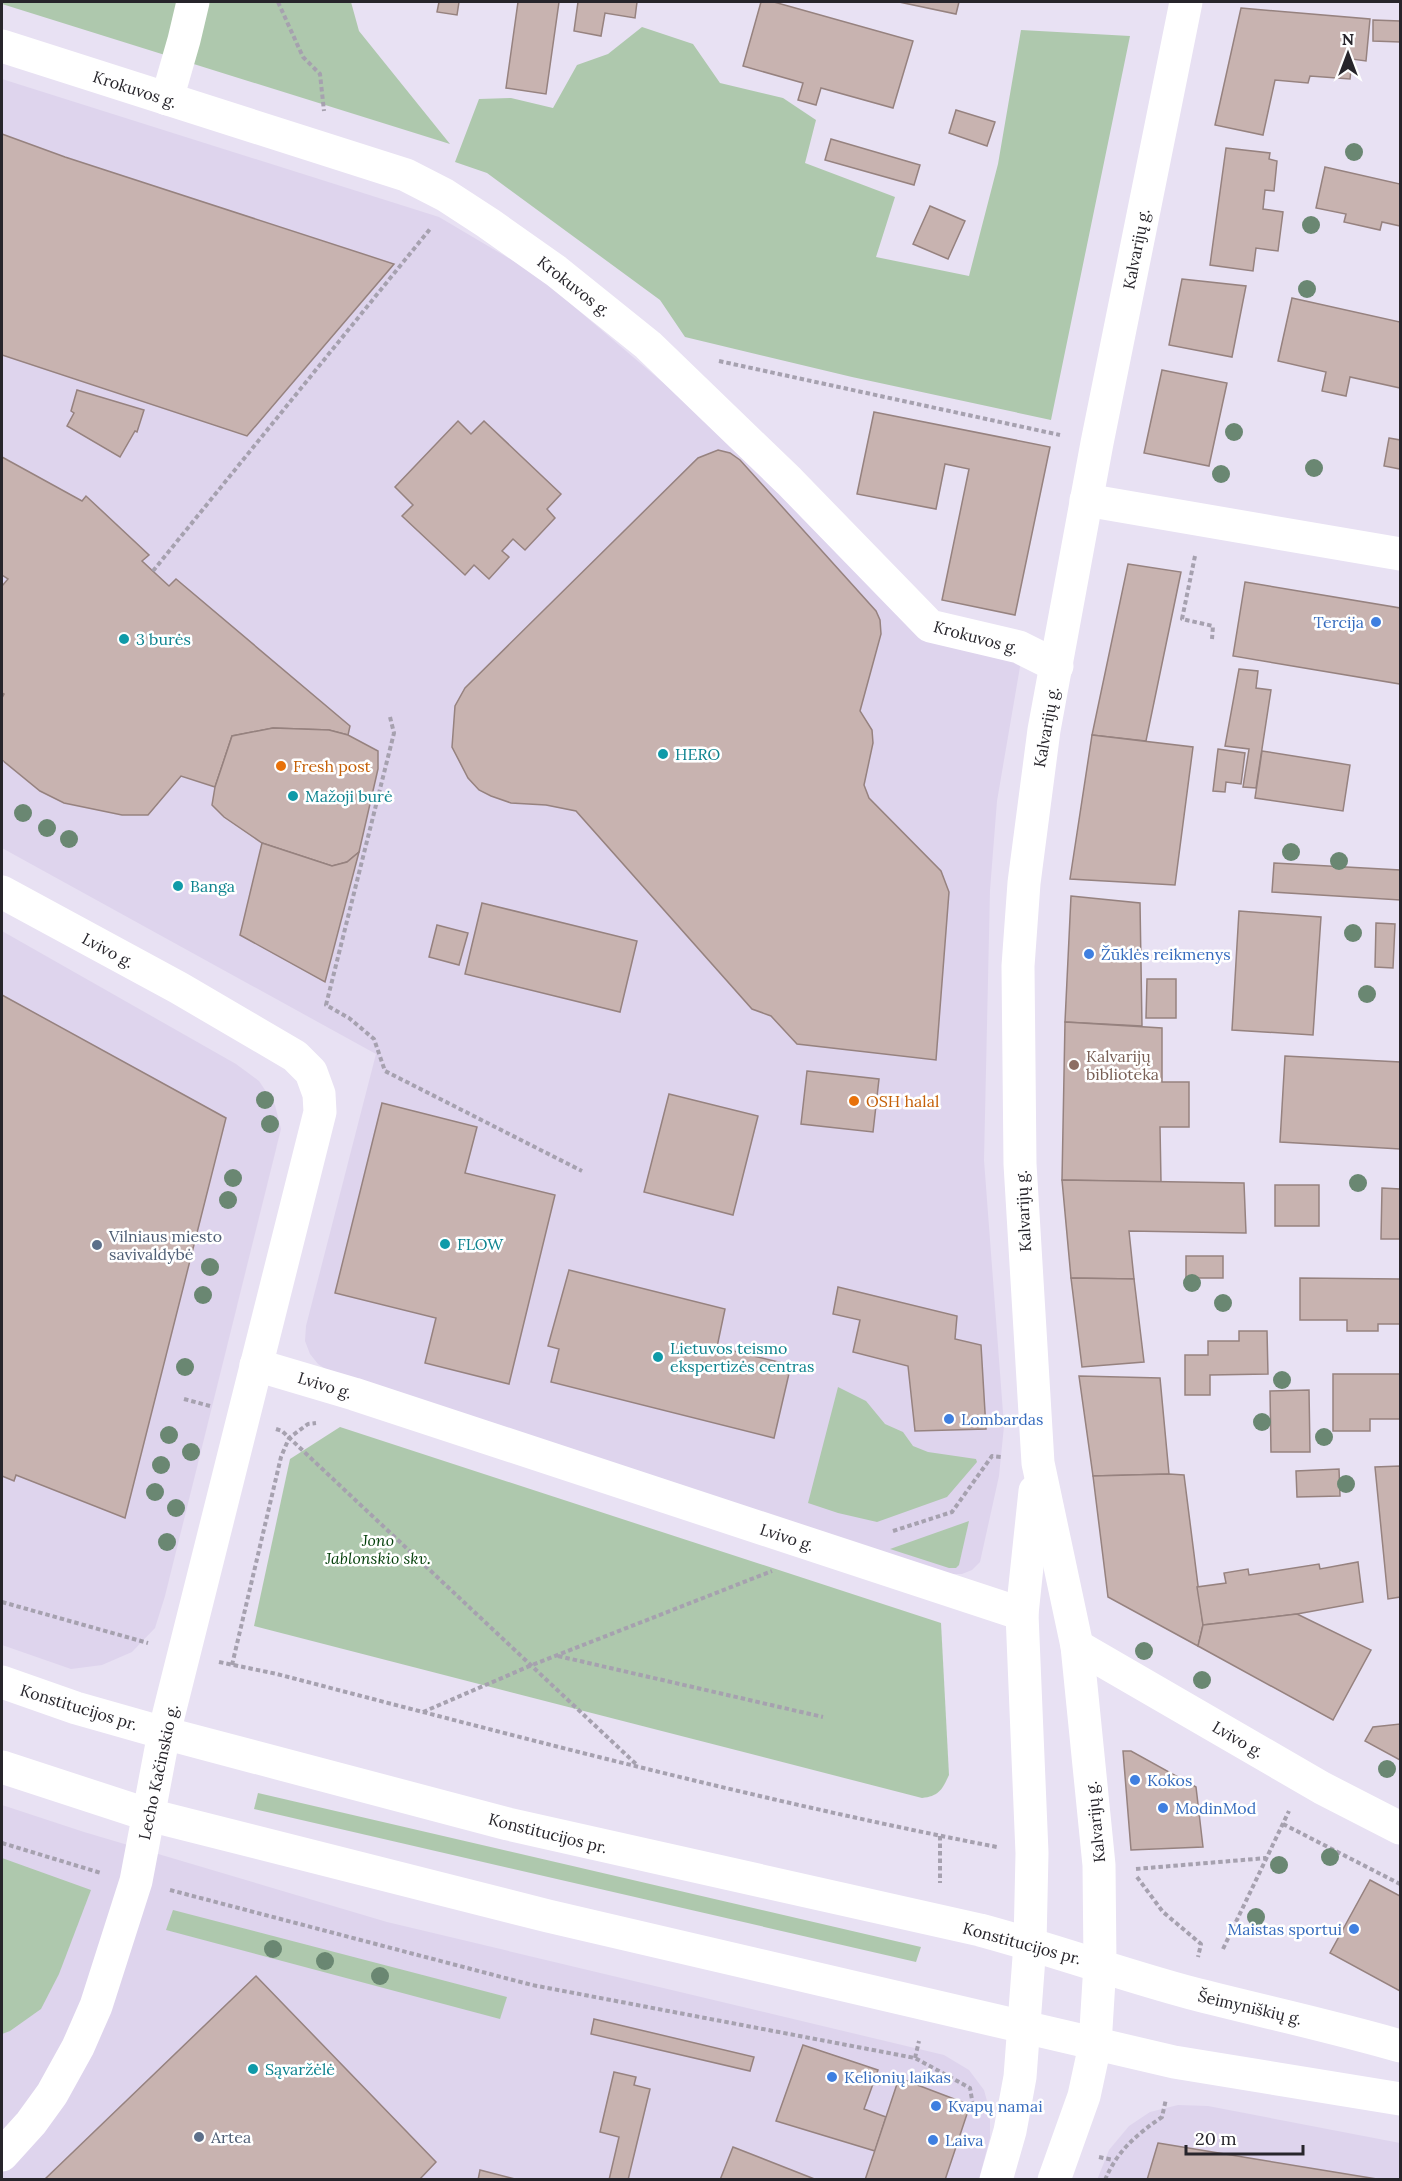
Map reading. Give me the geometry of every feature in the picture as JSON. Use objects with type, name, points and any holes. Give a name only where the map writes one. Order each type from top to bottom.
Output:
[{"type":"main road","points":[[167,99],[193,2]]},
{"type":"main road","name":"Kalvarijų g.","points":[[1054,2180],[1084,2096],[1095,2045],[1100,1964],[1099,1865],[1077,1646],[1038,1463],[1020,1164],[1018,966],[1031,829],[1044,730],[1086,500],[1186,2]]},
{"type":"main road","name":"Krokuvos g.","points":[[2,46],[406,175],[445,195],[556,271],[648,345],[789,481],[930,626],[1019,647],[1057,666]]},
{"type":"main road","points":[[1086,500],[1401,554]]},
{"type":"main road","name":"Lvivo g.","points":[[2,892],[272,1041],[295,1056],[311,1072],[319,1094],[320,1113],[256,1365],[365,1398],[1022,1614]]},
{"type":"main road","name":"Lecho Kačinskio g.","points":[[2,2155],[52,2094],[78,2047],[96,2006],[136,1881],[164,1733],[256,1365]]},
{"type":"main road","name":"Kalvarijų g.","points":[[996,2180],[1010,2131],[1020,2078],[1030,1944],[1032,1853],[1022,1614],[1038,1463]]},
{"type":"main road","name":"Lvivo g.","points":[[1077,1646],[1305,1778],[1401,1828]]},
{"type":"main road","name":"Konstitucijos pr.","points":[[2,1682],[76,1708],[164,1733],[508,1824],[1030,1944],[1100,1964]]},
{"type":"main road","points":[[2,1767],[148,1815],[549,1916],[1025,2029],[1174,2062],[1401,2099]]},
{"type":"main road","name":"Šeimyniškių g.","points":[[1100,1964],[1190,1993],[1326,2025],[1401,2046]]},
{"type":"path","points":[[278,2],[303,57],[320,74],[325,123],[320,148]]},
{"type":"path","points":[[324,110],[335,114]]},
{"type":"path","points":[[153,571],[439,218],[445,195]]},
{"type":"path","points":[[717,360],[1097,444]]},
{"type":"path","points":[[1202,520],[1182,619],[1213,626],[1212,639]]},
{"type":"path","points":[[390,717],[394,733],[326,1005],[350,1018],[374,1039],[385,1071],[582,1171]]},
{"type":"path","points":[[184,1399],[244,1416],[282,1431],[639,1767]]},
{"type":"path","points":[[326,1422],[308,1424],[288,1438],[280,1457],[232,1665],[277,1674],[639,1767],[912,1831],[1032,1853]]},
{"type":"path","points":[[886,1534],[951,1512],[992,1456],[1038,1463]]},
{"type":"path","points":[[423,1712],[532,1665],[775,1570]]},
{"type":"path","points":[[2,1602],[123,1636]]},
{"type":"path","points":[[558,1655],[823,1718]]},
{"type":"path","points":[[1223,1949],[1305,1778]]},
{"type":"path","points":[[1283,1824],[1401,1884]]},
{"type":"path","points":[[2,1842],[100,1873],[214,1900],[532,1985],[915,2058],[970,2088],[976,2117],[1010,2131]]},
{"type":"path","points":[[1201,1944],[1163,1912],[1131,1870],[1266,1858]]},
{"type":"path","points":[[1105,2180],[1113,2160],[1140,2132],[1162,2117]]},
{"type":"path","points":[[1067,2147],[1113,2160]]},
{"type":"shaded area","points":[[2,79],[439,217],[537,275],[726,434],[922,637],[1021,661],[997,801],[990,890],[984,1160],[1004,1426],[999,1476],[980,1562],[972,1570],[962,1574],[952,1574],[330,1372],[318,1364],[310,1354],[305,1341],[306,1326],[376,1054],[2,848]]},
{"type":"shaded area","points":[[2,931],[236,1064],[259,1081],[275,1105],[281,1129],[165,1596],[155,1628],[132,1652],[102,1665],[71,1669],[2,1645]]},
{"type":"shaded area","points":[[2,1805],[84,1832],[387,1922],[944,2055],[969,2070],[984,2090],[990,2112],[990,2138],[979,2179],[2,2180]]},
{"type":"shaded area","points":[[1178,2105],[1208,2106],[1400,2143],[1400,2179],[1097,2180],[1109,2150],[1129,2126],[1150,2112]]},
{"type":"green space","points":[[2,2],[351,2],[359,31],[450,144],[2,4]]},
{"type":"green space","points":[[642,27],[693,44],[720,83],[783,98],[816,120],[805,163],[895,197],[876,257],[969,276],[998,164],[1021,30],[1130,36],[1051,420],[852,377],[685,337],[660,300],[487,173],[455,162],[479,99],[511,98],[553,108],[577,65],[608,54]]},
{"type":"green space","points":[[838,1387],[866,1401],[885,1424],[903,1432],[913,1446],[928,1452],[976,1459],[977,1462],[947,1497],[877,1522],[808,1503]]},
{"type":"green space","name":"Jono Jablonskio skv.","points":[[340,1427],[941,1623],[949,1775],[944,1785],[936,1794],[922,1798],[254,1626],[290,1459]]},
{"type":"green space","points":[[969,1521],[959,1565],[956,1568],[949,1568],[890,1549]]},
{"type":"green space","points":[[258,1793],[921,1947],[916,1962],[254,1809]]},
{"type":"green space","points":[[2,1858],[91,1890],[59,1974],[41,2009],[2,2034]]},
{"type":"green space","points":[[173,1910],[507,1997],[500,2019],[166,1930]]},
{"type":"building","points":[[439,2],[459,2],[457,15],[437,12]]},
{"type":"building","points":[[518,2],[559,2],[546,94],[506,88]]},
{"type":"building","points":[[578,2],[637,2],[635,18],[605,13],[601,36],[574,31]]},
{"type":"building","points":[[761,2],[774,2],[913,41],[893,108],[821,88],[816,105],[798,100],[803,83],[743,66]]},
{"type":"building","points":[[899,2],[959,2],[956,14]]},
{"type":"building","points":[[1241,8],[1370,19],[1366,61],[1352,59],[1350,79],[1310,76],[1308,83],[1275,80],[1263,135],[1215,125]]},
{"type":"building","points":[[1373,20],[1400,21],[1400,42],[1373,41]]},
{"type":"building","points":[[956,110],[995,122],[987,146],[949,133]]},
{"type":"building","points":[[2,134],[65,157],[394,264],[247,436],[2,355]]},
{"type":"building","points":[[831,139],[920,165],[914,185],[825,160]]},
{"type":"building","points":[[1226,148],[1270,153],[1269,159],[1277,161],[1274,191],[1265,190],[1263,209],[1283,212],[1278,251],[1256,248],[1253,271],[1210,265]]},
{"type":"building","points":[[1325,167],[1400,184],[1400,226],[1382,222],[1380,230],[1344,222],[1346,214],[1316,208]]},
{"type":"building","points":[[930,206],[965,221],[948,259],[913,244]]},
{"type":"building","points":[[1182,279],[1246,286],[1232,357],[1169,345]]},
{"type":"building","points":[[1292,298],[1400,322],[1400,388],[1350,377],[1346,396],[1322,391],[1326,372],[1278,361]]},
{"type":"building","points":[[1162,370],[1227,383],[1209,466],[1144,453]]},
{"type":"building","points":[[77,390],[144,410],[137,432],[135,431],[120,457],[67,426],[74,413],[71,411]]},
{"type":"building","points":[[874,412],[1050,447],[1015,615],[942,600],[969,469],[945,464],[936,509],[857,494]]},
{"type":"building","points":[[458,421],[471,434],[484,421],[561,494],[547,509],[555,518],[525,550],[513,539],[502,551],[509,557],[489,579],[474,565],[465,575],[402,516],[413,505],[395,487]]},
{"type":"building","points":[[1389,438],[1400,440],[1400,469],[1384,466]]},
{"type":"building","name":"HERO","points":[[718,450],[730,453],[740,460],[876,611],[880,620],[881,634],[860,711],[872,730],[873,743],[864,785],[869,798],[941,871],[949,892],[936,1060],[797,1044],[771,1016],[752,1009],[576,811],[546,805],[511,803],[479,790],[468,778],[452,747],[455,706],[465,688],[698,458]]},
{"type":"building","name":"3 burės","points":[[2,457],[82,501],[86,496],[149,555],[142,561],[169,586],[176,579],[350,726],[348,735],[329,730],[273,728],[232,736],[215,787],[181,776],[148,815],[122,815],[64,803],[40,791],[2,760],[2,698],[4,694],[2,693],[2,586],[8,579],[2,575]]},
{"type":"building","points":[[1128,564],[1181,572],[1146,741],[1092,735]]},
{"type":"building","points":[[1245,582],[1400,608],[1400,684],[1233,656]]},
{"type":"building","points":[[1239,669],[1258,671],[1256,688],[1271,690],[1256,788],[1243,787],[1249,749],[1225,746]]},
{"type":"building","name":"Mažoji burė","points":[[273,728],[329,730],[348,735],[378,751],[378,769],[359,852],[347,862],[332,866],[262,843],[224,817],[212,805],[215,787],[232,736]]},
{"type":"building","points":[[1092,735],[1193,747],[1175,885],[1070,879]]},
{"type":"building","points":[[1218,749],[1245,753],[1241,784],[1226,782],[1225,792],[1213,791]]},
{"type":"building","points":[[1262,751],[1350,765],[1343,811],[1255,798]]},
{"type":"building","points":[[262,843],[332,866],[347,862],[359,852],[325,982],[240,935]]},
{"type":"building","points":[[1274,863],[1400,870],[1400,900],[1272,892]]},
{"type":"building","points":[[1071,896],[1140,903],[1142,1026],[1065,1022]]},
{"type":"building","points":[[482,903],[637,941],[620,1012],[465,974]]},
{"type":"building","points":[[1239,911],[1321,917],[1313,1035],[1232,1030]]},
{"type":"building","points":[[1376,923],[1395,924],[1393,968],[1375,967]]},
{"type":"building","points":[[437,925],[468,933],[459,965],[429,957]]},
{"type":"building","points":[[1147,979],[1176,979],[1176,1018],[1146,1018]]},
{"type":"building","name":"Vilniaus miesto savivaldybė","points":[[2,995],[226,1118],[125,1518],[16,1475],[14,1481],[2,1476]]},
{"type":"building","points":[[1065,1022],[1162,1028],[1162,1082],[1189,1082],[1189,1127],[1160,1127],[1161,1182],[1062,1180]]},
{"type":"building","points":[[1285,1056],[1400,1062],[1400,1149],[1280,1142]]},
{"type":"building","points":[[807,1071],[879,1079],[873,1132],[801,1124]]},
{"type":"building","points":[[669,1094],[758,1116],[733,1215],[644,1192]]},
{"type":"building","name":"FLOW","points":[[382,1103],[477,1127],[465,1173],[555,1195],[509,1384],[425,1363],[436,1318],[335,1293]]},
{"type":"building","points":[[1062,1180],[1244,1183],[1246,1233],[1129,1231],[1134,1279],[1071,1278]]},
{"type":"building","points":[[1275,1185],[1319,1185],[1319,1226],[1275,1226]]},
{"type":"building","points":[[1382,1188],[1400,1189],[1400,1239],[1381,1239]]},
{"type":"building","points":[[1186,1256],[1223,1256],[1223,1278],[1186,1278]]},
{"type":"building","name":"Lietuvos teismo ekspertizės centras","points":[[569,1270],[725,1309],[717,1347],[791,1365],[774,1438],[551,1382],[559,1349],[548,1346]]},
{"type":"building","points":[[1071,1278],[1134,1279],[1144,1362],[1082,1367]]},
{"type":"building","points":[[1300,1278],[1400,1279],[1400,1324],[1378,1324],[1378,1331],[1347,1331],[1347,1320],[1300,1320]]},
{"type":"building","points":[[838,1287],[957,1316],[955,1339],[981,1345],[986,1429],[915,1431],[908,1366],[853,1352],[860,1320],[833,1314]]},
{"type":"building","points":[[1239,1331],[1267,1331],[1268,1374],[1210,1375],[1210,1395],[1185,1395],[1185,1355],[1208,1355],[1208,1341],[1239,1341]]},
{"type":"building","points":[[1333,1374],[1400,1374],[1400,1419],[1370,1419],[1370,1431],[1333,1431]]},
{"type":"building","points":[[1079,1376],[1160,1378],[1169,1474],[1093,1476]]},
{"type":"building","points":[[1309,1390],[1310,1452],[1271,1452],[1270,1391]]},
{"type":"building","points":[[1400,1466],[1400,1597],[1388,1599],[1375,1467]]},
{"type":"building","points":[[1339,1469],[1340,1496],[1297,1497],[1296,1471]]},
{"type":"building","points":[[1184,1475],[1203,1625],[1198,1646],[1108,1597],[1093,1476]]},
{"type":"building","points":[[1358,1562],[1363,1602],[1297,1614],[1203,1625],[1197,1587],[1226,1583],[1224,1573],[1248,1569],[1249,1575],[1319,1564],[1320,1569]]},
{"type":"building","points":[[1297,1614],[1371,1650],[1333,1720],[1198,1646],[1203,1625]]},
{"type":"building","points":[[1400,1724],[1400,1760],[1365,1741],[1373,1727]]},
{"type":"building","points":[[1123,1751],[1131,1751],[1196,1787],[1203,1847],[1131,1850]]},
{"type":"building","points":[[1370,1880],[1400,1896],[1400,1991],[1330,1953]]},
{"type":"building","name":"Sąvaržėlė","points":[[256,1976],[436,2162],[419,2180],[44,2180]]},
{"type":"building","points":[[594,2019],[754,2057],[750,2071],[591,2034]]},
{"type":"building","points":[[803,2045],[878,2070],[864,2109],[886,2117],[875,2151],[776,2121]]},
{"type":"building","points":[[614,2072],[636,2077],[634,2085],[650,2089],[628,2180],[609,2180],[619,2137],[600,2132]]},
{"type":"building","points":[[899,2078],[970,2105],[945,2180],[865,2180]]},
{"type":"building","points":[[1158,2143],[1383,2180],[1147,2180]]},
{"type":"building","points":[[733,2147],[817,2180],[720,2180]]},
{"type":"building","points":[[480,2170],[519,2180],[478,2180]]},
{"type":"place","name":"Tercija","points":[[1376,622]]},
{"type":"place","name":"3 burės","points":[[124,639]]},
{"type":"place","name":"HERO","points":[[663,754]]},
{"type":"place","name":"Fresh post","points":[[281,766]]},
{"type":"place","name":"Mažoji burė","points":[[293,796]]},
{"type":"place","name":"Banga","points":[[178,886]]},
{"type":"place","name":"Žūklės reikmenys","points":[[1089,954]]},
{"type":"place","name":"Kalvarijų biblioteka","points":[[1074,1065]]},
{"type":"place","name":"OSH halal","points":[[854,1101]]},
{"type":"place","name":"FLOW","points":[[445,1244]]},
{"type":"place","name":"Vilniaus miesto savivaldybė","points":[[97,1245]]},
{"type":"place","name":"Lietuvos teismo ekspertizės centras","points":[[658,1357]]},
{"type":"place","name":"Lombardas","points":[[949,1419]]},
{"type":"place","name":"Kokos","points":[[1135,1780]]},
{"type":"place","name":"ModinMod","points":[[1163,1808]]},
{"type":"place","name":"Maistas sportui","points":[[1354,1929]]},
{"type":"place","name":"Sąvaržėlė","points":[[253,2069]]},
{"type":"place","name":"Kelionių laikas","points":[[832,2077]]},
{"type":"place","name":"Kvapų namai","points":[[936,2106]]},
{"type":"place","name":"Artea","points":[[199,2137]]},
{"type":"place","name":"Laiva","points":[[933,2140]]}]
